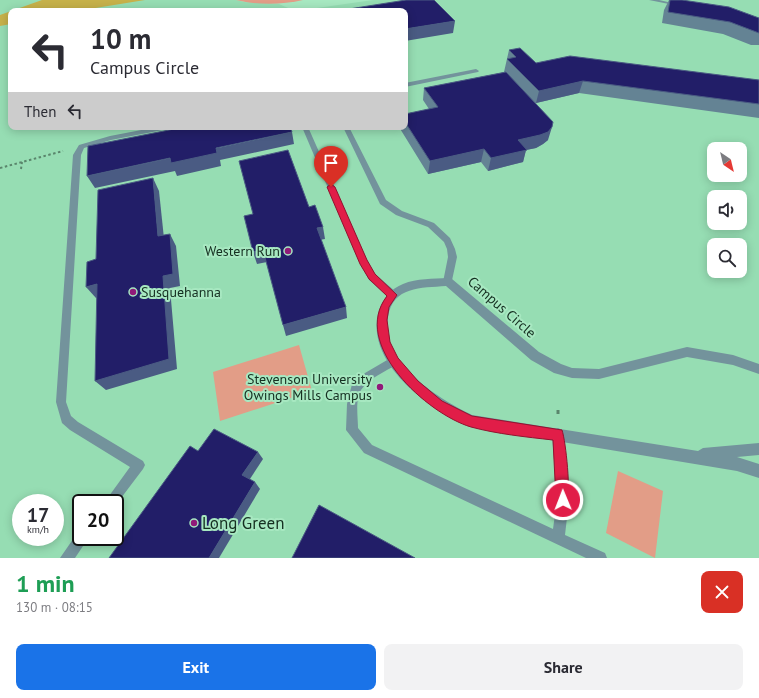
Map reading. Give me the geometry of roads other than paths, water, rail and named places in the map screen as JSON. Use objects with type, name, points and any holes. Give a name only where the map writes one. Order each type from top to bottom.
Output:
[{"type":"street","name":"Campus Circle","points":[[393,295],[406,287],[448,282],[535,356],[558,368],[572,373],[599,374],[687,352],[732,360],[759,369]]},
{"type":"street","points":[[393,295],[384,306],[382,320],[385,343],[394,361],[414,385],[438,405],[471,421],[524,431],[558,434],[737,464],[759,471]]},
{"type":"street","points":[[689,456],[759,449]]},
{"type":"lane","points":[[650,0],[685,6]]},
{"type":"lane","points":[[408,84],[476,71]]},
{"type":"lane","points":[[117,494],[139,465],[74,426],[66,419],[61,402],[77,155],[81,147],[110,138],[152,130]]},
{"type":"lane","points":[[306,130],[363,261],[372,276],[393,295]]},
{"type":"lane","points":[[347,130],[383,202],[392,210],[409,218],[428,223],[438,230],[447,241],[452,253],[448,282]]},
{"type":"lane","points":[[394,361],[369,376],[356,388],[352,404],[352,430],[368,449],[600,558]]},
{"type":"lane","points":[[558,434],[563,500],[558,538]]},
{"type":"lane","points":[[67,558],[76,546]]},
{"type":"place","name":"Western Run","points":[[288,251]]},
{"type":"place","name":"Susquehanna","points":[[133,292]]},
{"type":"place","name":"Stevenson University Owings Mills Campus","points":[[380,387]]},
{"type":"place","name":"Long Green","points":[[194,523]]}]
